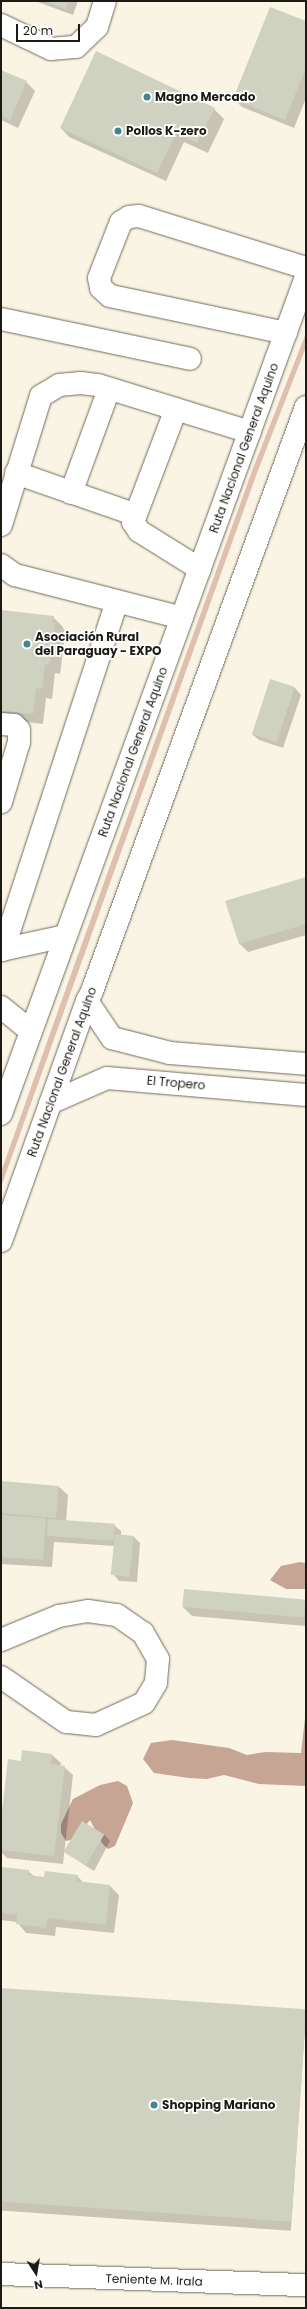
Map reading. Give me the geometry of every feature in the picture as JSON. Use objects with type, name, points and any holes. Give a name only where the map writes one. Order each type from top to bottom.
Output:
[{"type":"main road","points":[[1,25],[51,49],[76,47],[97,27],[105,1]]},
{"type":"main road","points":[[286,333],[110,296],[101,288],[98,278],[121,222],[128,217],[139,216],[306,268]]},
{"type":"main road","name":"Ruta Nacional General Aquino","points":[[1,1114],[306,277]]},
{"type":"main road","points":[[1,319],[190,359]]},
{"type":"main road","points":[[1,525],[41,396],[59,385],[81,382],[109,389],[250,432]]},
{"type":"main road","points":[[71,493],[109,389]]},
{"type":"main road","name":"Ruta Nacional General Aquino","points":[[1,1241],[86,1001],[95,984],[306,407]]},
{"type":"main road","points":[[176,410],[134,514],[133,522],[139,531],[200,569]]},
{"type":"main road","points":[[16,473],[134,514]]},
{"type":"main road","points":[[1,565],[15,574],[182,618]]},
{"type":"main road","points":[[2,950],[117,601]]},
{"type":"main road","points":[[1,724],[14,725],[18,730],[20,742],[1,802]]},
{"type":"main road","points":[[2,950],[66,936]]},
{"type":"main road","points":[[86,1001],[112,1038],[170,1053],[306,1064]]},
{"type":"main road","points":[[1,1007],[31,1031]]},
{"type":"main road","name":"El Tropero","points":[[50,1103],[107,1078],[306,1095]]},
{"type":"main road","points":[[1,1640],[59,1616],[88,1611],[117,1615],[143,1633],[158,1659],[156,1683],[144,1704],[96,1725],[66,1722],[1,1677]]},
{"type":"main road","name":"Teniente M. Irala","points":[[1,2274],[306,2285]]},
{"type":"shaded area","points":[[306,333],[306,347],[257,473],[1,1187],[1,1172],[70,977],[252,471]]},
{"type":"shaded area","points":[[300,1562],[306,1563],[306,1589],[286,1589],[270,1580],[281,1566]]},
{"type":"shaded area","points":[[306,1709],[306,1786],[259,1784],[224,1775],[207,1779],[154,1773],[143,1759],[151,1743],[172,1740],[229,1748],[247,1755],[265,1752],[301,1753]]},
{"type":"shaded area","points":[[118,1781],[127,1786],[133,1803],[115,1846],[108,1849],[102,1843],[90,1820],[75,1839],[66,1841],[61,1833],[61,1824],[73,1799],[100,1785]]},
{"type":"building","points":[[45,1],[69,1],[66,9]]},
{"type":"building","points":[[270,7],[306,21],[306,68],[285,120],[233,99]]},
{"type":"building","points":[[96,51],[215,108],[197,143],[176,133],[157,173],[60,128]]},
{"type":"building","points":[[1,70],[27,81],[10,120],[1,116]]},
{"type":"building","name":"Asociación Rural del Paraguay - EXPO","points":[[1,610],[54,616],[52,623],[55,623],[50,665],[45,664],[42,689],[36,688],[33,714],[1,711]]},
{"type":"building","points":[[270,679],[295,687],[277,742],[252,734]]},
{"type":"building","points":[[306,877],[306,924],[239,944],[225,901]]},
{"type":"building","points":[[1,1481],[59,1486],[56,1518],[1,1513]]},
{"type":"building","points":[[1,1515],[46,1518],[43,1560],[1,1557]]},
{"type":"building","points":[[48,1519],[115,1524],[114,1541],[47,1536]]},
{"type":"building","points":[[115,1534],[134,1536],[130,1577],[111,1575]]},
{"type":"building","points":[[184,1589],[306,1600],[304,1618],[182,1607]]},
{"type":"building","points":[[22,1750],[52,1754],[51,1764],[65,1766],[54,1856],[1,1850],[1,1821],[8,1759],[21,1761]]},
{"type":"building","points":[[82,1821],[104,1834],[86,1865],[63,1852]]},
{"type":"building","points":[[1,1867],[29,1870],[28,1875],[44,1877],[45,1871],[78,1875],[77,1881],[110,1885],[106,1925],[48,1918],[46,1928],[16,1924],[17,1915],[1,1913]]},
{"type":"building","name":"Shopping Mariano","points":[[1,1988],[306,2009],[291,2222],[1,2202]]},
{"type":"place","name":"Magno Mercado","points":[[147,97]]},
{"type":"place","name":"Pollos K-zero","points":[[118,131]]},
{"type":"place","name":"Asociación Rural del Paraguay - EXPO","points":[[27,644]]},
{"type":"place","name":"Shopping Mariano","points":[[154,2105]]}]
